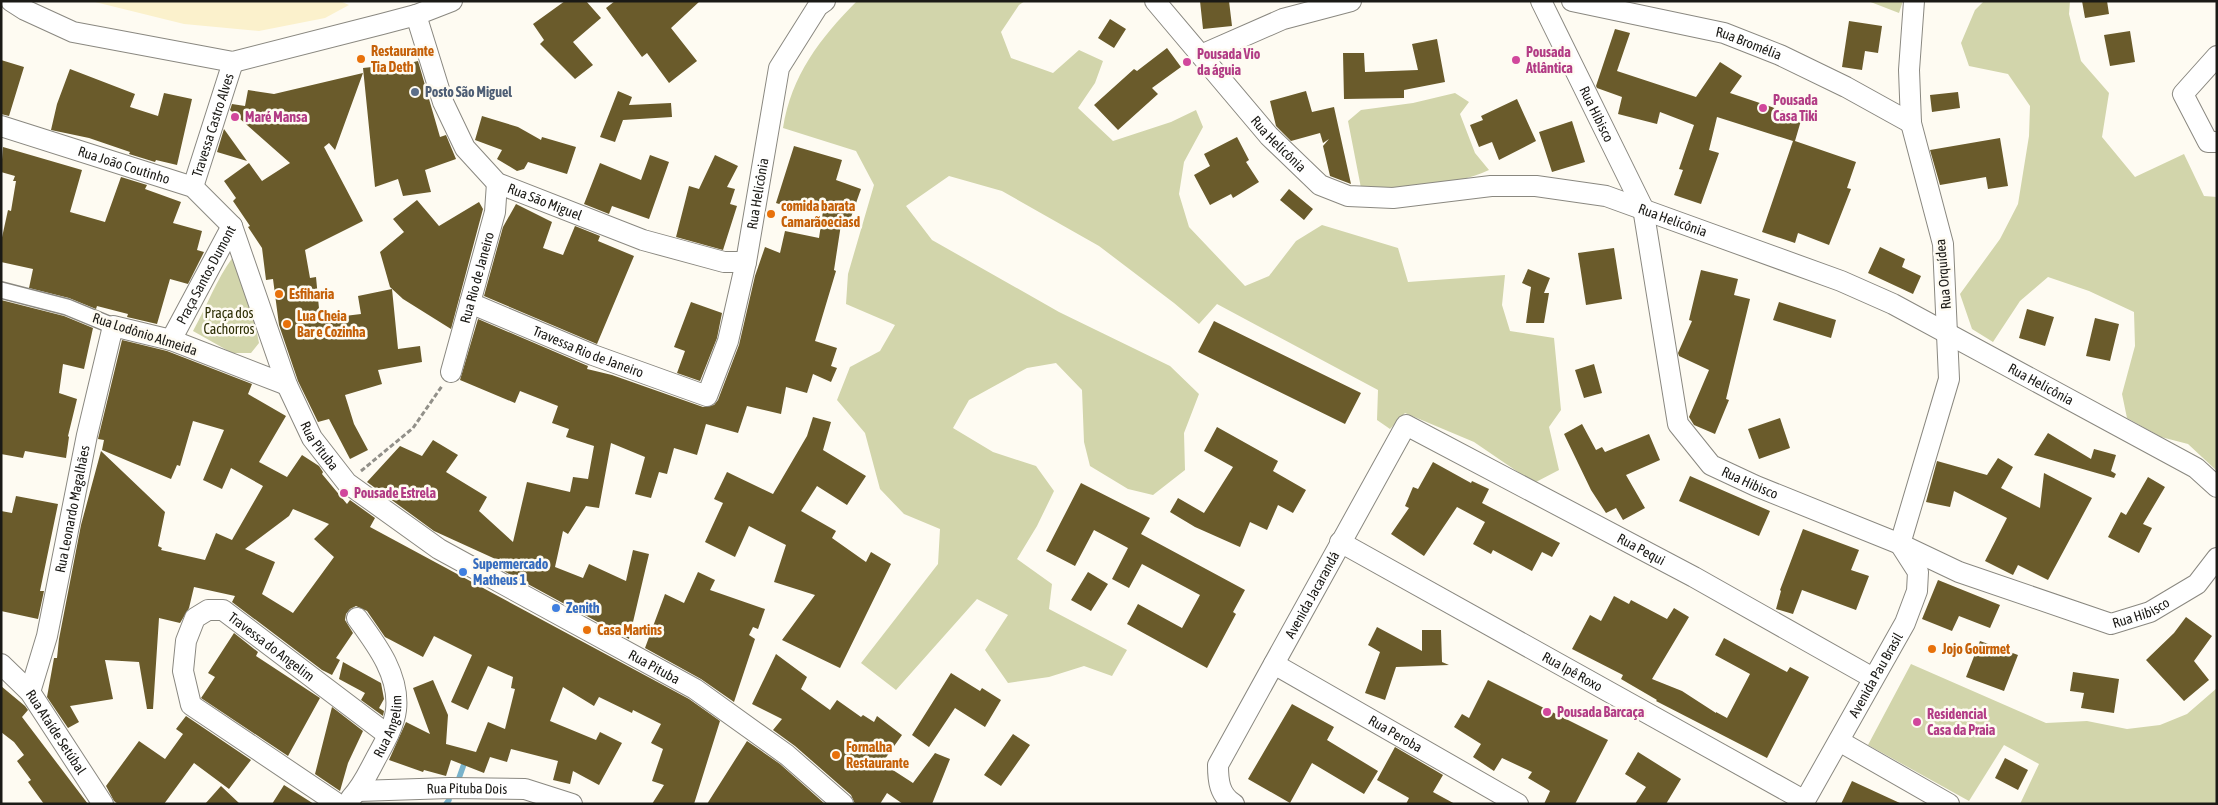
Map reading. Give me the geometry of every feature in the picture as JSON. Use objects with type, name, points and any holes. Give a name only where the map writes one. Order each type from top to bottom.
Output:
[{"type":"street","points":[[11,1],[25,10],[73,32],[233,62],[416,15],[452,1]]},
{"type":"street","name":"Rua Helicônia","points":[[707,396],[728,341],[746,262],[779,68],[818,6],[825,1]]},
{"type":"street","name":"Rua Helicônia","points":[[1155,1],[1269,136],[1320,185],[1348,196],[1393,198],[1491,186],[1536,186],[1606,196],[1643,208],[1841,281],[1893,304],[2196,468],[2217,487]]},
{"type":"street","points":[[1201,55],[1284,19],[1351,1]]},
{"type":"street","name":"Rua Hibisco","points":[[1541,1],[1643,208],[1678,424],[1710,465],[1756,486],[1900,544],[1959,572],[2111,624],[2150,612],[2198,584],[2217,558]]},
{"type":"street","name":"Rua Bromélia","points":[[1572,1],[1724,33],[1780,55],[1846,87],[1912,123]]},
{"type":"street","name":"Rua Orquídea","points":[[1900,544],[1949,379],[1943,244],[1912,123],[1909,70],[1914,1]]},
{"type":"street","name":"Rua São Miguel","points":[[416,15],[443,102],[465,148],[497,183],[643,240],[724,262],[746,262]]},
{"type":"street","points":[[2217,56],[2183,94],[2208,142],[2217,142]]},
{"type":"street","name":"Travessa Castro Alves","points":[[193,187],[233,62]]},
{"type":"street","name":"Rua João Coutinho","points":[[1,126],[193,187],[232,226]]},
{"type":"street","name":"Rua Rio de Janeiro","points":[[451,372],[495,212],[497,183]]},
{"type":"street","name":"Praça Santos Dumont","points":[[171,340],[232,226]]},
{"type":"street","name":"Praça Santos Dumont","points":[[232,226],[287,384]]},
{"type":"street","name":"Rua Lodônio Almeida","points":[[1,290],[67,307],[113,326],[171,340],[287,384]]},
{"type":"street","name":"Travessa Rio de Janeiro","points":[[470,303],[593,355],[707,396]]},
{"type":"street","name":"Rua Leonardo Magalhães","points":[[30,692],[47,636],[87,435],[113,326]]},
{"type":"street","name":"Rua Pituba","points":[[287,384],[312,438],[347,483],[439,549],[695,689],[787,755],[843,804]]},
{"type":"street","name":"Avenida Jacarandá","points":[[1234,804],[1218,785],[1218,765],[1406,425]]},
{"type":"street","name":"Rua Pequi","points":[[1406,425],[1694,577],[1873,678]]},
{"type":"street","name":"Rua Ipê Roxo","points":[[1340,542],[1804,802]]},
{"type":"street","name":"Avenida Pau Brasil","points":[[1804,802],[1906,623],[1917,591],[1918,572],[1900,544]]},
{"type":"street","name":"Travessa do Angelim","points":[[338,804],[191,704],[183,671],[186,641],[196,618],[208,610],[223,610],[388,735]]},
{"type":"street","name":"Rua Angelim","points":[[352,797],[388,735],[396,711],[396,690],[383,654],[357,618]]},
{"type":"street","name":"Rua Ataíde Setúbal","points":[[1,664],[30,692],[103,804]]},
{"type":"street","name":"Rua Peroba","points":[[1274,664],[1518,804]]},
{"type":"street","points":[[1839,741],[1949,804]]},
{"type":"street","name":"Rua Pituba Dois","points":[[352,797],[450,788],[524,789],[572,804]]},
{"type":"path","points":[[347,483],[413,428],[451,372]]},
{"type":"green space","points":[[857,1],[1025,1],[1019,5],[1001,32],[1011,58],[1053,73],[1079,50],[1103,61],[1095,83],[1078,108],[1113,141],[1171,122],[1196,110],[1203,127],[1184,162],[1179,194],[1189,227],[1245,286],[1269,276],[1296,241],[1322,225],[1398,248],[1408,282],[1505,275],[1502,305],[1510,331],[1554,338],[1561,410],[1549,427],[1559,470],[1534,483],[1474,442],[1405,413],[1390,429],[1377,420],[1378,390],[1217,304],[1199,324],[1099,246],[1002,191],[949,176],[906,206],[932,240],[1059,312],[1170,366],[1199,394],[1184,433],[1185,470],[1153,495],[1128,489],[1090,466],[1084,442],[1082,390],[1056,363],[1027,368],[969,400],[953,428],[993,452],[1036,466],[1054,491],[1037,526],[1017,559],[1052,584],[1049,609],[1127,650],[1112,676],[1084,666],[1049,677],[1008,683],[985,650],[1008,615],[977,599],[896,690],[861,663],[938,564],[940,529],[904,514],[880,489],[865,433],[837,400],[850,367],[880,351],[895,325],[846,304],[848,274],[874,185],[856,151],[783,128],[793,91],[809,59],[831,29]]},
{"type":"green space","points":[[1868,1],[1903,1],[1899,13]]},
{"type":"green space","points":[[1984,1],[2070,1],[2069,14],[2081,61],[2109,93],[2102,137],[2135,177],[2184,154],[2204,196],[2217,197],[2217,471],[2188,444],[2161,437],[2127,418],[2122,394],[2135,346],[2134,312],[2089,291],[2048,277],[2020,301],[1993,342],[1972,329],[1960,294],[2000,239],[2018,204],[2029,136],[2030,106],[2008,74],[1969,66],[1961,43],[1975,10]]},
{"type":"green space","points":[[1455,93],[1469,102],[1460,114],[1475,153],[1489,170],[1442,184],[1361,188],[1348,121],[1361,110],[1413,103]]},
{"type":"green space","name":"Praça dos Cachorros","points":[[233,257],[249,293],[259,343],[251,353],[232,353],[193,331]]},
{"type":"green space","points":[[1911,664],[2046,723],[2087,721],[2127,729],[2160,725],[2187,714],[2217,688],[2217,804],[2020,804],[2039,764],[2004,745],[1969,801],[1868,745]]},
{"type":"sand","points":[[91,1],[340,1],[349,5],[325,18],[259,31],[184,24]]},
{"type":"building","points":[[565,1],[586,1],[601,18],[573,42],[593,65],[575,79],[540,44],[544,40],[533,24]]},
{"type":"building","points":[[615,1],[700,1],[671,28],[697,61],[669,83],[647,53],[642,57],[606,8]]},
{"type":"building","points":[[1200,1],[1229,1],[1232,26],[1203,29]]},
{"type":"building","points":[[2082,1],[2107,1],[2109,14],[2085,18]]},
{"type":"building","points":[[1110,19],[1126,29],[1114,48],[1098,38]]},
{"type":"building","points":[[1849,21],[1882,26],[1878,53],[1865,51],[1862,70],[1842,67]]},
{"type":"building","points":[[1615,29],[1630,33],[1617,71],[1696,97],[1720,62],[1742,76],[1730,93],[1802,117],[1795,141],[1856,162],[1847,188],[1851,189],[1829,245],[1798,233],[1795,243],[1762,232],[1793,141],[1717,117],[1709,150],[1719,153],[1701,204],[1674,195],[1683,170],[1679,169],[1694,125],[1660,112],[1657,124],[1618,114],[1622,97],[1596,86]]},
{"type":"building","points":[[2130,31],[2135,62],[2110,66],[2104,35]]},
{"type":"building","points":[[1437,39],[1445,82],[1404,90],[1404,98],[1344,99],[1343,53],[1364,53],[1365,72],[1418,70],[1412,44]]},
{"type":"building","points":[[1167,48],[1181,67],[1152,88],[1158,94],[1118,130],[1094,105],[1134,69],[1137,71]]},
{"type":"building","points":[[1,60],[24,67],[9,116],[1,114]]},
{"type":"building","points":[[418,61],[440,137],[446,135],[456,159],[425,170],[431,192],[403,196],[398,179],[375,187],[363,68],[381,66],[381,70]]},
{"type":"building","points":[[70,69],[135,94],[130,107],[158,116],[164,93],[192,99],[177,165],[156,160],[155,162],[89,138],[51,130],[57,104]]},
{"type":"building","points":[[363,73],[335,150],[329,143],[324,147],[363,221],[305,250],[310,278],[316,277],[320,319],[361,314],[358,296],[392,289],[398,349],[420,346],[422,362],[378,370],[382,384],[345,395],[354,424],[368,450],[350,459],[329,419],[318,422],[298,381],[279,325],[273,279],[266,280],[262,248],[233,201],[236,198],[224,181],[249,163],[262,181],[290,163],[230,110],[232,104],[245,106],[248,90],[274,94]]},
{"type":"building","points":[[618,91],[632,97],[629,105],[671,103],[672,117],[623,120],[615,142],[600,137]]},
{"type":"building","points":[[1306,91],[1312,112],[1334,107],[1351,184],[1330,176],[1323,146],[1329,139],[1323,143],[1320,133],[1291,141],[1276,126],[1270,101]]},
{"type":"building","points":[[1958,92],[1960,108],[1932,112],[1930,95]]},
{"type":"building","points":[[1517,99],[1536,141],[1499,160],[1492,142],[1479,147],[1470,125],[1483,120],[1481,116]]},
{"type":"building","points":[[482,116],[518,127],[541,140],[542,137],[576,147],[567,174],[528,162],[524,169],[517,171],[497,159],[502,150],[475,140]]},
{"type":"building","points":[[1572,121],[1585,162],[1552,172],[1539,132]]},
{"type":"building","points":[[224,129],[247,161],[217,152]]},
{"type":"building","points":[[1237,137],[1249,160],[1246,162],[1259,182],[1233,198],[1231,194],[1210,205],[1194,175],[1210,166],[1204,154]]},
{"type":"building","points":[[2000,138],[2008,186],[1988,189],[1986,177],[1940,185],[1930,150]]},
{"type":"building","points":[[794,146],[842,160],[836,180],[861,189],[850,220],[842,218],[834,270],[836,271],[815,341],[837,348],[831,366],[837,368],[831,382],[813,374],[807,393],[786,387],[781,414],[747,406],[738,433],[706,424],[697,455],[674,448],[667,474],[659,472],[651,498],[635,494],[645,457],[611,443],[599,508],[586,506],[568,534],[563,531],[555,567],[583,578],[589,564],[626,581],[633,550],[649,554],[629,639],[500,569],[502,562],[434,531],[367,482],[400,446],[422,456],[433,440],[458,455],[446,472],[487,497],[479,511],[513,542],[527,482],[570,492],[573,477],[588,479],[594,446],[566,437],[569,429],[552,423],[558,406],[520,391],[515,403],[460,380],[478,319],[588,366],[587,369],[612,375],[703,407],[714,405],[718,400],[739,345],[755,276],[765,247],[780,253],[785,231],[819,238],[823,211],[797,202],[795,209],[776,203]]},
{"type":"building","points":[[3,147],[82,170],[70,212],[105,222],[121,177],[147,185],[145,189],[181,202],[173,223],[202,231],[197,250],[204,252],[188,284],[170,279],[157,324],[127,317],[128,314],[97,306],[96,309],[69,298],[29,288],[33,269],[1,262],[1,242],[8,210],[11,211],[16,181],[13,181],[15,176],[1,172]]},
{"type":"building","points":[[650,155],[669,162],[649,219],[612,206],[609,214],[584,204],[600,163],[641,180]]},
{"type":"building","points":[[715,155],[738,166],[727,187],[735,189],[730,204],[737,206],[723,250],[676,237],[689,186],[699,189]]},
{"type":"building","points":[[1289,189],[1313,209],[1304,220],[1280,200]]},
{"type":"building","points":[[417,200],[439,226],[479,202],[483,209],[451,329],[403,299],[390,287],[380,252],[404,232],[393,219]]},
{"type":"building","points":[[516,204],[552,222],[543,248],[563,255],[575,226],[600,236],[598,241],[634,256],[597,344],[484,296],[503,227]]},
{"type":"building","points":[[1880,247],[1905,259],[1902,267],[1921,276],[1913,294],[1868,273]]},
{"type":"building","points":[[1614,248],[1622,299],[1586,305],[1578,253]]},
{"type":"building","points":[[1528,269],[1550,278],[1544,293],[1549,293],[1544,323],[1526,323],[1531,287],[1522,283]]},
{"type":"building","points":[[1701,270],[1738,279],[1734,295],[1750,299],[1726,399],[1729,400],[1715,434],[1694,425],[1689,417],[1709,370],[1679,356],[1678,353],[1692,321],[1689,320]]},
{"type":"building","points":[[1,300],[64,316],[93,328],[84,369],[63,364],[59,393],[77,399],[68,436],[66,458],[25,451],[23,458],[1,454]]},
{"type":"building","points":[[691,302],[722,313],[717,338],[700,381],[677,373],[685,351],[674,347]]},
{"type":"building","points":[[1779,302],[1836,320],[1831,338],[1773,320]]},
{"type":"building","points":[[2027,309],[2054,317],[2045,346],[2019,338]]},
{"type":"building","points":[[2095,318],[2119,324],[2110,361],[2086,356]]},
{"type":"building","points":[[1214,321],[1361,393],[1345,424],[1198,352]]},
{"type":"building","points":[[122,340],[167,351],[252,384],[248,394],[286,416],[259,462],[287,477],[302,455],[319,466],[323,472],[322,474],[347,504],[350,500],[375,518],[370,527],[689,699],[720,721],[694,804],[652,804],[664,785],[652,781],[663,749],[651,743],[661,724],[633,710],[632,713],[599,697],[594,706],[563,687],[550,721],[596,740],[600,732],[622,743],[599,785],[573,771],[570,784],[553,780],[558,761],[511,749],[507,762],[490,757],[484,773],[451,760],[446,776],[424,770],[423,772],[389,760],[406,722],[430,734],[413,688],[433,680],[448,715],[446,744],[476,752],[488,722],[505,729],[515,689],[511,688],[513,677],[488,666],[468,710],[451,702],[472,655],[434,636],[423,657],[385,637],[367,611],[356,606],[346,614],[345,620],[353,633],[336,658],[340,660],[332,675],[322,670],[232,602],[235,596],[194,587],[189,608],[180,623],[159,618],[153,709],[147,709],[139,662],[105,660],[113,699],[70,706],[79,722],[68,728],[47,697],[54,658],[57,658],[81,525],[101,451],[165,512],[158,546],[162,548],[161,550],[205,560],[216,533],[232,540],[263,486],[231,468],[222,489],[203,480],[224,430],[193,421],[180,466],[177,465],[171,479],[102,450],[104,440],[98,439]],"holes":[[[293,509],[329,524],[314,539],[334,557],[293,613],[262,594],[275,562],[245,549],[289,516]]]},
{"type":"building","points":[[1594,364],[1602,393],[1584,398],[1575,370]]},
{"type":"building","points":[[813,417],[831,422],[823,450],[866,476],[847,505],[817,486],[801,511],[836,531],[832,538],[866,562],[871,552],[891,564],[840,668],[782,640],[815,595],[774,582],[786,545],[749,526],[735,557],[705,542],[723,503],[714,499],[727,472],[773,494],[807,436]]},
{"type":"building","points":[[1780,418],[1790,448],[1759,459],[1748,429]]},
{"type":"building","points":[[1582,424],[1596,450],[1602,447],[1605,452],[1649,434],[1660,460],[1626,475],[1645,508],[1623,520],[1616,508],[1606,513],[1591,490],[1564,434]]},
{"type":"building","points":[[1217,427],[1278,461],[1273,471],[1306,490],[1293,513],[1278,505],[1267,530],[1250,522],[1240,547],[1195,527],[1170,512],[1178,498],[1204,513],[1233,467],[1204,451]]},
{"type":"building","points":[[2048,433],[2091,459],[2094,449],[2116,455],[2111,471],[2116,474],[2114,478],[2034,455]]},
{"type":"building","points":[[1998,458],[2013,467],[2001,488],[2040,508],[2044,473],[2092,498],[2048,580],[2018,565],[2013,575],[1985,561],[2007,518],[1954,491],[1950,507],[1926,502],[1937,461],[1987,475]]},
{"type":"building","points":[[1433,462],[1471,483],[1472,481],[1489,489],[1482,503],[1560,543],[1552,557],[1542,552],[1532,571],[1493,550],[1491,554],[1473,544],[1485,522],[1457,507],[1424,556],[1391,534],[1409,508],[1405,506],[1413,487],[1418,489]]},
{"type":"building","points":[[1690,476],[1770,511],[1759,536],[1679,501]]},
{"type":"building","points":[[2148,477],[2165,487],[2143,524],[2152,528],[2139,553],[2108,537],[2121,512],[2126,515]]},
{"type":"building","points":[[1081,483],[1150,518],[1141,534],[1245,590],[1233,612],[1236,614],[1207,668],[1127,624],[1138,604],[1182,628],[1200,595],[1142,564],[1129,588],[1112,579],[1128,548],[1094,530],[1075,566],[1046,551]]},
{"type":"building","points":[[16,496],[58,504],[40,591],[44,591],[38,619],[1,611],[1,511],[12,513]]},
{"type":"building","points":[[1803,529],[1859,550],[1851,570],[1869,576],[1856,610],[1802,590],[1793,614],[1776,609],[1780,590]]},
{"type":"building","points":[[698,572],[715,580],[710,590],[765,609],[758,629],[753,627],[749,635],[755,639],[734,702],[701,679],[645,648],[665,594],[684,603]]},
{"type":"building","points":[[1088,572],[1108,584],[1091,611],[1071,600]]},
{"type":"building","points":[[1938,580],[2000,605],[1990,628],[1959,616],[1952,631],[1922,619]]},
{"type":"building","points":[[1614,596],[1629,604],[1631,600],[1667,619],[1674,608],[1689,617],[1652,679],[1682,691],[1727,718],[1750,674],[1715,655],[1724,638],[1787,672],[1790,667],[1809,677],[1767,758],[1656,701],[1621,679],[1623,675],[1572,649],[1590,615],[1601,621]]},
{"type":"building","points":[[2186,617],[2212,636],[2194,661],[2209,680],[2184,701],[2146,660],[2174,633]]},
{"type":"building","points":[[1377,627],[1422,651],[1422,630],[1441,630],[1442,662],[1449,665],[1396,667],[1385,700],[1365,693],[1380,652],[1368,645]]},
{"type":"building","points":[[234,633],[258,652],[256,656],[320,698],[288,756],[201,698],[215,677],[208,673]]},
{"type":"building","points":[[1980,641],[2018,655],[2004,691],[1966,677]]},
{"type":"building","points":[[776,654],[807,677],[801,689],[830,710],[837,700],[861,717],[863,715],[874,722],[877,716],[902,735],[882,763],[913,783],[935,753],[950,759],[932,804],[903,804],[887,793],[880,804],[855,804],[851,795],[795,746],[773,730],[782,719],[752,704]]},
{"type":"building","points":[[343,662],[381,683],[384,699],[379,708],[384,711],[383,716],[361,700],[365,693],[339,679]]},
{"type":"building","points":[[2073,672],[2119,679],[2114,713],[2081,708],[2084,693],[2070,691]]},
{"type":"building","points":[[951,673],[980,691],[982,688],[1001,700],[985,727],[955,708],[929,747],[912,735]]},
{"type":"building","points":[[1488,680],[1608,740],[1575,804],[1544,804],[1550,791],[1528,778],[1532,772],[1502,758],[1494,771],[1473,757],[1481,744],[1454,727],[1462,714],[1469,718]]},
{"type":"building","points":[[1,686],[28,710],[22,717],[88,804],[44,804],[28,782],[31,780],[17,761],[24,755],[14,742],[1,732]]},
{"type":"building","points":[[1292,704],[1334,727],[1327,740],[1378,771],[1364,794],[1312,763],[1290,803],[1248,779]]},
{"type":"building","points":[[332,707],[363,731],[348,763],[340,791],[315,774]]},
{"type":"building","points":[[186,716],[251,760],[229,789],[194,763],[164,804],[118,804],[114,801],[106,786],[139,741],[165,759],[183,734],[176,729]]},
{"type":"building","points":[[1013,734],[1030,745],[1001,786],[984,775]]},
{"type":"building","points":[[747,741],[780,764],[825,804],[707,804]]},
{"type":"building","points":[[1395,747],[1443,775],[1433,792],[1455,804],[1406,804],[1409,798],[1377,780]]},
{"type":"building","points":[[1638,752],[1681,779],[1666,804],[1635,804],[1646,787],[1625,774]]},
{"type":"building","points":[[2005,758],[2028,770],[2018,790],[1995,778]]},
{"type":"building","points":[[1852,781],[1902,804],[1841,804]]},
{"type":"building","points":[[284,785],[314,804],[272,804]]},
{"type":"building","points":[[221,786],[240,804],[205,804]]},
{"type":"waterway","points":[[459,778],[464,764]]},
{"type":"waterway","points":[[446,804],[449,800]]},
{"type":"place","name":"Restaurante Tia Deth","points":[[361,59]]},
{"type":"place","name":"Pousada Atlântica","points":[[1516,60]]},
{"type":"place","name":"Pousada Vio da águia","points":[[1187,62]]},
{"type":"place","name":"Posto São Miguel","points":[[415,92]]},
{"type":"place","name":"Pousada Casa Tiki","points":[[1763,108]]},
{"type":"place","name":"Maré Mansa","points":[[235,117]]},
{"type":"place","name":"comida barata Camarãoeciasd","points":[[771,214]]},
{"type":"place","name":"Esfiharia","points":[[279,294]]},
{"type":"place","name":"Lua Cheia Bar e Cozinha","points":[[287,324]]},
{"type":"place","name":"Pousade Estrela","points":[[344,493]]},
{"type":"place","name":"Supermercado Matheus 1","points":[[463,572]]},
{"type":"place","name":"Zenith","points":[[556,608]]},
{"type":"place","name":"Casa Martins","points":[[587,630]]},
{"type":"place","name":"Jojo Gourmet","points":[[1932,649]]},
{"type":"place","name":"Pousada Barcaça","points":[[1547,712]]},
{"type":"place","name":"Residencial Casa da Praia","points":[[1917,722]]},
{"type":"place","name":"Fornalha Restaurante","points":[[836,755]]}]
